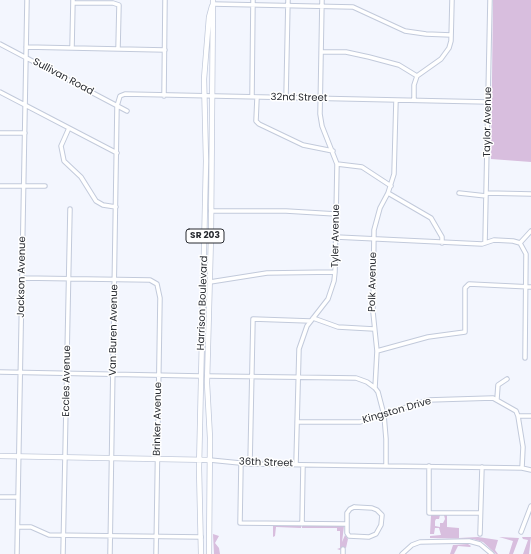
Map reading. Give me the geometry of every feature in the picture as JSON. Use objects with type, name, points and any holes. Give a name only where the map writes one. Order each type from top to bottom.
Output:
[{"type":"main road","name":"Harrison Boulevard","points":[[201,554],[200,459],[205,228],[203,96],[209,17],[213,2]]},
{"type":"main road","name":"Harrison Boulevard","points":[[208,554],[210,460],[207,376],[213,97],[213,2]]},
{"type":"main road","name":"36th Street","points":[[0,456],[210,460]]},
{"type":"street","name":"Jackson Avenue","points":[[17,554],[27,0]]},
{"type":"street","points":[[164,96],[165,0]]},
{"type":"street","points":[[252,97],[253,0]]},
{"type":"street","points":[[286,98],[288,0]]},
{"type":"street","name":"Tyler Avenue","points":[[296,464],[299,349],[310,322],[328,299],[334,281],[335,272],[337,164],[322,126],[320,114],[322,0]]},
{"type":"street","points":[[414,100],[414,85],[417,76],[445,54],[451,41],[452,0]]},
{"type":"street","name":"Taylor Avenue","points":[[485,243],[490,0]]},
{"type":"street","points":[[72,48],[73,2],[113,3],[119,5],[118,49]]},
{"type":"street","points":[[213,2],[253,5],[353,7],[405,30],[426,34],[451,34]]},
{"type":"street","name":"Sullivan Road","points":[[0,44],[126,111]]},
{"type":"street","points":[[26,47],[165,50]]},
{"type":"street","points":[[321,52],[346,52],[369,57],[399,66],[417,76]]},
{"type":"street","points":[[1,92],[117,153]]},
{"type":"street","name":"32nd Street","points":[[118,106],[119,98],[122,95],[488,102]]},
{"type":"street","points":[[257,98],[256,121],[259,124],[303,144],[333,151]]},
{"type":"street","name":"Polk Avenue","points":[[386,466],[384,415],[378,392],[375,388],[377,351],[372,312],[376,219],[391,186],[394,174],[396,100]]},
{"type":"street","name":"Van Buren Avenue","points":[[110,554],[118,106]]},
{"type":"street","points":[[69,128],[61,146],[64,161],[81,177],[96,201],[107,206],[116,207]]},
{"type":"street","points":[[0,133],[25,133]]},
{"type":"street","points":[[337,164],[362,167],[391,186]]},
{"type":"street","points":[[0,186],[45,186]]},
{"type":"street","points":[[388,192],[431,218],[442,237],[442,243]]},
{"type":"street","points":[[459,193],[531,194]]},
{"type":"street","name":"Eccles Avenue","points":[[63,554],[70,209]]},
{"type":"street","points":[[211,211],[286,211],[336,214]]},
{"type":"street","points":[[520,243],[531,231]]},
{"type":"street","points":[[336,237],[442,243],[485,243],[496,240],[520,243],[526,254],[525,358]]},
{"type":"street","points":[[210,282],[267,273],[335,272]]},
{"type":"street","points":[[22,278],[114,280]]},
{"type":"street","name":"Brinker Avenue","points":[[114,280],[150,280],[157,284],[160,298],[156,554]]},
{"type":"street","points":[[377,351],[428,338],[465,332],[466,286],[469,284],[531,287]]},
{"type":"street","points":[[313,318],[338,327],[374,329]]},
{"type":"street","points":[[250,464],[253,319],[310,322]]},
{"type":"street","points":[[0,372],[202,376]]},
{"type":"street","points":[[207,376],[356,378],[367,382],[375,388]]},
{"type":"street","points":[[508,379],[498,385],[497,399],[516,411],[518,416],[523,447],[522,468]]},
{"type":"street","name":"Kingston Drive","points":[[297,422],[360,422],[428,400],[497,399]]},
{"type":"street","points":[[518,416],[531,416]]},
{"type":"street","name":"36th Street","points":[[210,460],[250,464],[482,467],[522,468],[531,470]]},
{"type":"street","points":[[241,463],[240,523],[347,524]]},
{"type":"street","points":[[302,524],[303,465]]},
{"type":"street","points":[[429,466],[429,512],[480,513]]},
{"type":"street","points":[[480,534],[482,467]]},
{"type":"street","points":[[0,497],[18,497]]},
{"type":"street","points":[[521,532],[531,506]]},
{"type":"street","points":[[372,508],[377,510],[383,519],[376,534],[369,538],[349,536],[347,524],[347,513],[350,509],[372,508]]},
{"type":"street","points":[[18,527],[32,527],[50,536],[201,537]]},
{"type":"street","points":[[402,554],[412,545],[420,542],[469,541],[480,544],[492,554]]},
{"type":"shaded area","points":[[493,0],[531,0],[531,162],[491,159]]},
{"type":"shaded area","points":[[431,515],[440,515],[439,519],[436,519],[435,521],[435,526],[440,527],[440,523],[443,523],[445,519],[444,515],[447,515],[447,527],[459,528],[459,538],[478,537],[498,540],[495,550],[498,554],[496,554],[483,542],[473,539],[430,538],[430,536],[441,535],[439,528],[435,528],[434,534],[430,534]]},
{"type":"shaded area","points":[[273,525],[301,526],[301,528],[276,527],[275,536],[273,537]]},
{"type":"shaded area","points":[[302,526],[344,526],[342,542],[345,535],[348,539],[346,548],[343,547],[340,550],[337,549],[340,548],[340,531],[337,531],[337,528],[302,528]]},
{"type":"shaded area","points":[[213,534],[219,536],[215,543],[219,548],[220,554],[214,554]]},
{"type":"shaded area","points":[[499,537],[519,538],[513,554],[509,554],[513,541]]},
{"type":"shaded area","points":[[522,537],[531,537],[529,554],[523,554],[528,540],[523,539]]},
{"type":"shaded area","points":[[468,544],[471,546],[470,547],[458,546],[454,554],[450,554],[453,545]]}]
